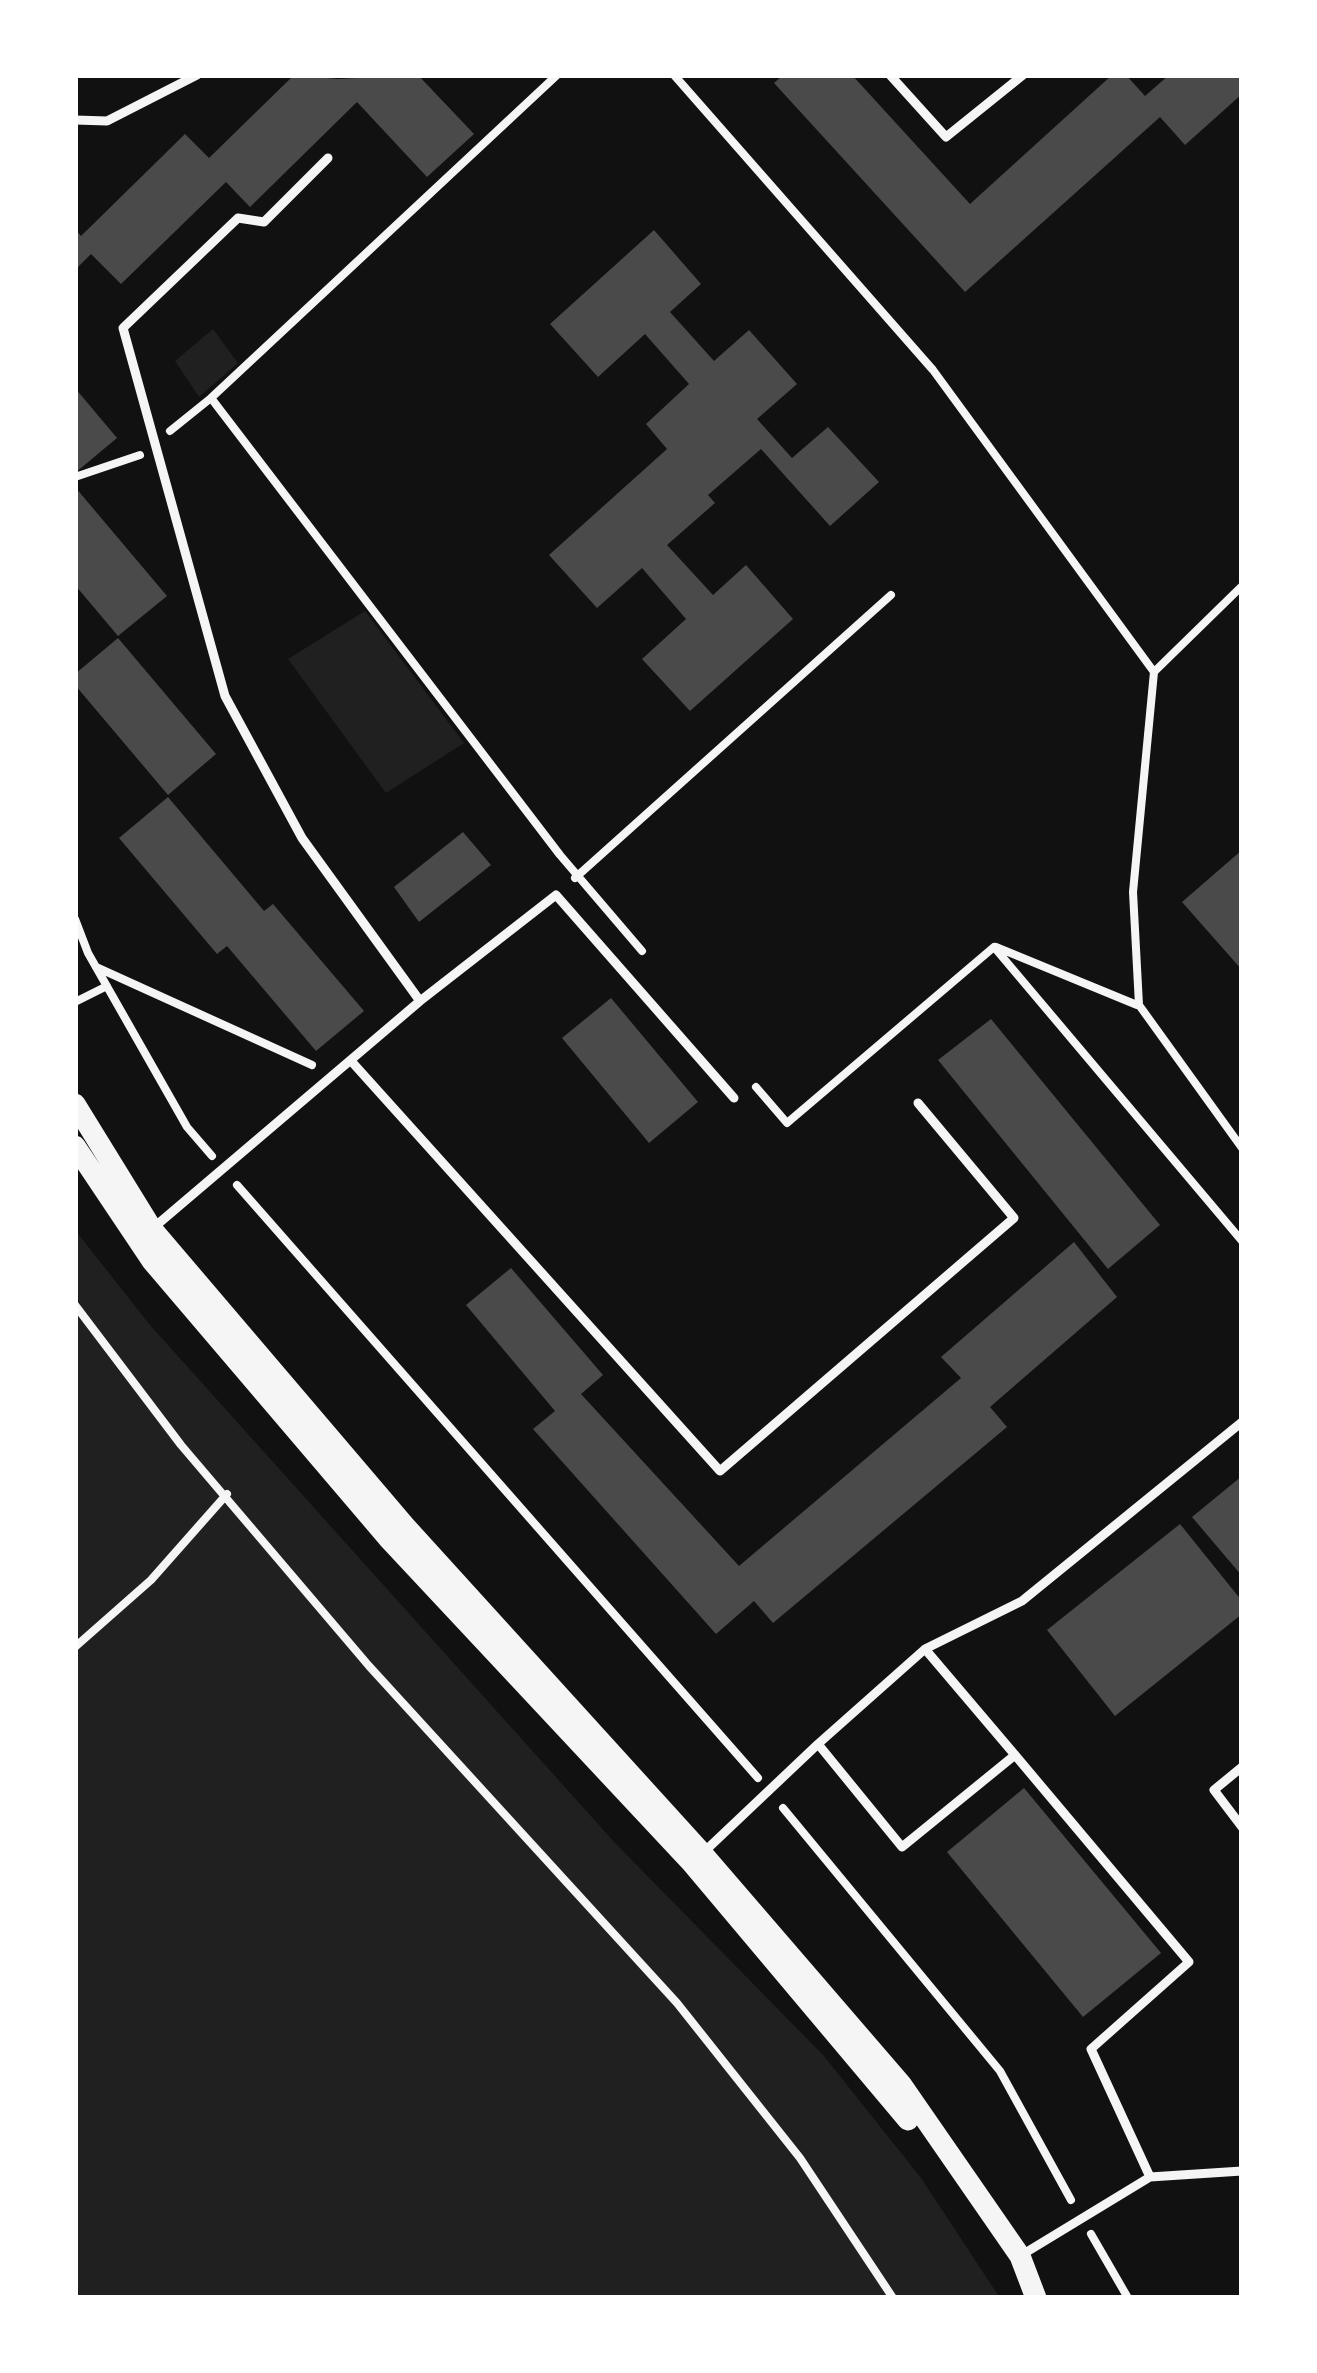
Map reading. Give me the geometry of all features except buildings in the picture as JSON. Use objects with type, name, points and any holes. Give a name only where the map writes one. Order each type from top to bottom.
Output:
[{"type":"street","points":[[75,1104],[152,1229],[405,1526],[702,1853],[901,2084],[1020,2256],[1036,2298]]},
{"type":"street","points":[[75,1146],[137,1243],[359,1503],[691,1862],[894,2100],[1006,2256],[1022,2298]]},
{"type":"lane","points":[[75,120],[107,121],[196,75]]},
{"type":"lane","points":[[890,75],[946,136],[1023,75]]},
{"type":"lane","points":[[328,158],[264,222],[238,218],[123,328],[225,696],[302,838],[420,1001]]},
{"type":"lane","points":[[152,1229],[226,1172],[420,1001],[556,895],[734,1098]]},
{"type":"lane","points":[[352,1062],[720,1471],[1014,1218],[918,1103]]},
{"type":"lane","points":[[702,1853],[925,1649],[1022,1601],[1242,1422]]},
{"type":"lane","points":[[925,1649],[1189,1962],[1091,2049],[1150,2177]]},
{"type":"lane","points":[[818,1744],[902,1847],[1015,1755]]},
{"type":"lane","points":[[1242,1766],[1214,1790],[1242,1827]]},
{"type":"lane","points":[[1020,2256],[1150,2177],[1242,2171]]},
{"type":"path","points":[[556,75],[211,398],[577,875],[652,964]]},
{"type":"path","points":[[674,75],[933,370],[1154,672]]},
{"type":"path","points":[[75,477],[142,454],[146,469]]},
{"type":"path","points":[[1138,1005],[1133,892],[1154,672],[1242,586]]},
{"type":"path","points":[[556,895],[891,596]]},
{"type":"path","points":[[75,919],[95,966],[187,1127],[769,1790],[1000,2071],[1128,2298]]},
{"type":"path","points":[[994,946],[1138,1005],[1242,1148]]},
{"type":"path","points":[[742,1070],[787,1124],[994,946]]},
{"type":"path","points":[[994,946],[1242,1241]]},
{"type":"path","points":[[95,966],[319,1068]]},
{"type":"path","points":[[75,1002],[106,986]]},
{"type":"path","points":[[75,1305],[182,1445],[369,1666],[677,2003],[800,2158],[893,2298]]},
{"type":"path","points":[[75,1647],[151,1580],[227,1494]]},
{"type":"shaded area","points":[[213,329],[238,363],[199,397],[175,361]]},
{"type":"shaded area","points":[[365,611],[464,743],[386,793],[288,659]]},
{"type":"shaded area","points":[[75,1230],[150,1325],[616,1844],[824,2056],[921,2178],[1000,2298],[75,2298]]}]
